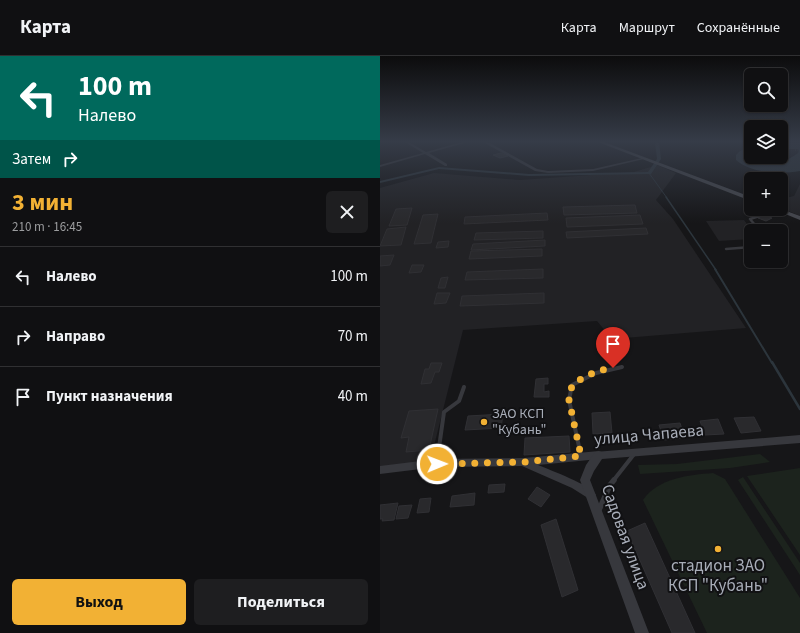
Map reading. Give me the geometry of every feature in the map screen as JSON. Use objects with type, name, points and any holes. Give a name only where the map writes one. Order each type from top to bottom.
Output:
[{"type":"main road","points":[[670,169],[744,196]]},
{"type":"main road","points":[[788,214],[800,218]]},
{"type":"street","points":[[534,169],[548,172],[598,169]]},
{"type":"street","name":"улица Чапаева","points":[[380,470],[437,464],[524,462],[581,456],[800,439]]},
{"type":"street","name":"Садовая улица","points":[[599,455],[590,468],[585,480],[642,633]]},
{"type":"street","points":[[524,462],[575,485],[591,495]]},
{"type":"lane","points":[[754,224],[750,219],[759,216]]},
{"type":"lane","points":[[726,249],[744,248]]},
{"type":"lane","points":[[581,456],[569,400],[572,385],[586,375],[622,367]]},
{"type":"lane","points":[[437,464],[444,412],[459,401],[464,387]]},
{"type":"lane","points":[[598,512],[610,485],[636,452]]},
{"type":"shaded area","points":[[644,169],[666,169],[676,173],[656,200],[673,219],[746,328],[612,339],[597,321],[463,330],[430,462],[380,468],[380,188],[434,173],[520,180],[634,172]]},
{"type":"shaded area","points":[[754,169],[800,169],[800,171],[788,172],[767,172]]},
{"type":"shaded area","points":[[800,184],[800,216],[788,211],[788,197],[794,196]]},
{"type":"shaded area","points":[[744,220],[747,224],[744,224],[744,239],[719,241],[706,221]]},
{"type":"shaded area","points":[[760,454],[770,462],[730,468],[640,474],[638,465],[677,464]]},
{"type":"shaded area","points":[[800,468],[800,555],[747,476]]},
{"type":"shaded area","name":"стадион ЗАО КСП \"Кубань\"","points":[[713,473],[725,479],[800,598],[800,633],[707,633],[643,500],[649,493],[665,482],[694,475]]},
{"type":"shaded area","points":[[743,477],[800,563],[800,575],[738,480]]},
{"type":"building","points":[[635,205],[637,213],[564,215],[563,207]]},
{"type":"building","points":[[412,208],[407,225],[389,226],[396,209]]},
{"type":"building","points":[[547,213],[548,220],[464,224],[465,217]]},
{"type":"building","points":[[438,214],[431,243],[414,244],[423,215]]},
{"type":"building","points":[[640,215],[643,224],[567,227],[566,218]]},
{"type":"building","points":[[767,216],[772,218],[766,221],[758,218]]},
{"type":"building","points":[[406,227],[401,245],[380,246],[387,229]]},
{"type":"building","points":[[646,228],[648,234],[567,238],[566,232]]},
{"type":"building","points":[[543,231],[543,238],[474,240],[476,233]]},
{"type":"building","points":[[545,240],[545,246],[471,250],[473,244]]},
{"type":"building","points":[[449,241],[448,247],[436,248],[438,242]]},
{"type":"building","points":[[542,249],[542,256],[469,259],[471,251]]},
{"type":"building","points":[[394,255],[390,265],[380,266],[380,256]]},
{"type":"building","points":[[412,265],[424,265],[421,272],[409,273]]},
{"type":"building","points":[[543,269],[543,278],[465,280],[467,272]]},
{"type":"building","points":[[448,277],[445,288],[438,288],[441,278]]},
{"type":"building","points":[[437,293],[450,293],[446,303],[434,304]]},
{"type":"building","points":[[544,293],[544,303],[460,306],[462,296]]},
{"type":"building","points":[[431,363],[442,363],[439,372],[435,372],[431,383],[421,384],[425,369],[429,369]]},
{"type":"building","points":[[548,378],[548,384],[544,384],[544,392],[549,391],[549,397],[534,397],[536,379]]},
{"type":"building","points":[[438,409],[429,450],[406,452],[409,437],[401,438],[409,411]]},
{"type":"building","points":[[610,412],[612,433],[593,434],[592,413]]},
{"type":"building","name":"ЗАО КСП \"Кубань\"","points":[[503,414],[501,428],[465,430],[468,416]]},
{"type":"building","points":[[754,417],[761,431],[741,433],[734,418]]},
{"type":"building","points":[[718,419],[724,434],[705,435],[700,421]]},
{"type":"building","points":[[680,423],[685,438],[664,440],[659,425]]},
{"type":"building","points":[[569,436],[570,452],[524,455],[525,438]]},
{"type":"building","points":[[505,484],[504,492],[488,493],[489,485]]},
{"type":"building","points":[[537,487],[550,495],[541,507],[528,499]]},
{"type":"building","points":[[475,493],[474,505],[450,507],[452,496]]},
{"type":"building","points":[[431,498],[429,512],[417,513],[420,499]]},
{"type":"building","points":[[398,503],[394,520],[382,521],[383,519],[380,519],[380,505]]},
{"type":"building","points":[[412,505],[408,518],[396,519],[399,506]]},
{"type":"building","points":[[556,519],[578,590],[562,597],[541,525]]},
{"type":"building","points":[[645,523],[695,633],[672,633],[627,531]]},
{"type":"waterway","points":[[380,182],[435,169]]},
{"type":"waterway","points":[[451,169],[529,175],[649,173],[652,169]]},
{"type":"waterway","points":[[649,173],[667,198]]},
{"type":"waterway","points":[[666,197],[716,270]]},
{"type":"waterway","points":[[715,269],[772,363]]},
{"type":"waterway","points":[[772,362],[800,409]]},
{"type":"place","name":"ЗАО КСП \"Кубань\"","points":[[484,422]]},
{"type":"place","name":"стадион ЗАО КСП \"Кубань\"","points":[[718,549]]},
{"type":"route","points":[[437,464],[524,462],[581,456],[569,400],[572,385],[586,375],[613,368]]}]
